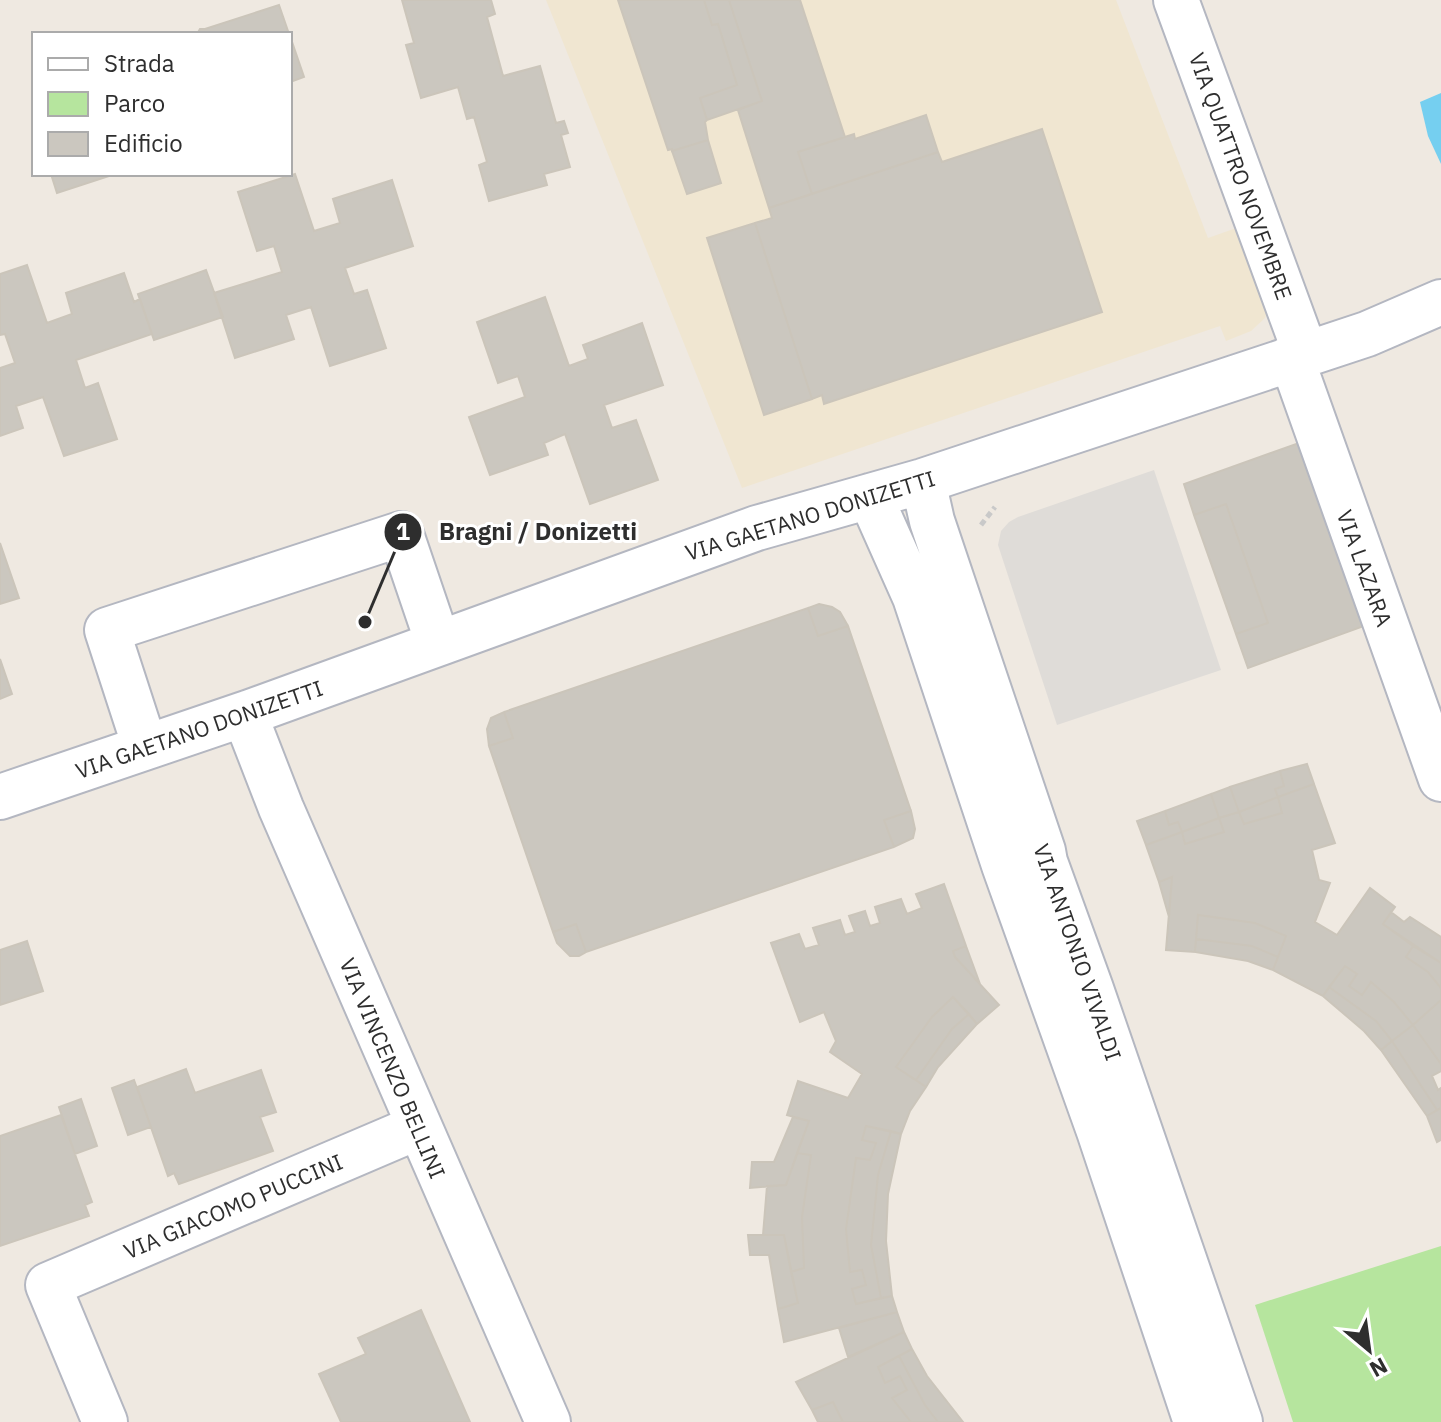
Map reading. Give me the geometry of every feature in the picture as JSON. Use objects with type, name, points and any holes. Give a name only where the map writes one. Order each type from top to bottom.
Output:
[{"type":"street","name":"VIA QUATTRO NOVEMBRE","points":[[1176,0],[1298,355]]},
{"type":"street","name":"VIA GAETANO DONIZETTI","points":[[0,797],[250,712],[757,528],[923,481],[1367,334],[1441,302]]},
{"type":"street","name":"VIA LAZARA","points":[[1298,355],[1441,779]]},
{"type":"street","name":"VIA ANTONIO VIVALDI","points":[[923,481],[932,521],[1045,862],[1240,1422]]},
{"type":"street","name":"VIA ANTONIO VIVALDI","points":[[870,496],[915,597],[1196,1422]]},
{"type":"street","points":[[145,747],[107,630],[401,534],[438,643]]},
{"type":"street","name":"VIA VINCENZO BELLINI","points":[[250,712],[248,723],[281,808],[548,1422]]},
{"type":"street","name":"VIA GIACOMO PUCCINI","points":[[105,1422],[48,1285],[418,1127]]},
{"type":"path","points":[[978,529],[1002,498]]},
{"type":"shaded area","points":[[546,0],[1116,0],[1208,238],[1242,226],[1268,308],[1265,318],[1251,331],[1226,341],[1220,326],[742,488]]},
{"type":"shaded area","points":[[1154,470],[1221,670],[1057,725],[998,545],[1001,531],[1018,517]]},
{"type":"green space","points":[[1441,1246],[1441,1422],[1293,1422],[1255,1305]]},
{"type":"water","points":[[1441,93],[1441,164],[1428,136],[1420,102]]},
{"type":"building","points":[[402,0],[491,0],[495,14],[487,17],[503,76],[540,66],[556,123],[564,121],[568,133],[561,135],[570,167],[544,174],[547,185],[489,201],[479,165],[487,162],[474,117],[467,119],[458,87],[421,98],[406,45],[414,43]]},
{"type":"building","points":[[618,0],[704,0],[712,25],[718,24],[737,85],[700,98],[707,120],[708,140],[668,150]]},
{"type":"building","points":[[704,0],[729,0],[762,101],[707,120],[700,98],[737,85],[718,24],[712,25]]},
{"type":"building","points":[[729,0],[800,0],[845,137],[798,152],[812,194],[769,208],[738,110],[762,101]]},
{"type":"building","points":[[279,5],[288,32],[198,32]]},
{"type":"building","points":[[292,42],[304,77],[292,81]]},
{"type":"building","points":[[926,115],[938,152],[812,194],[798,152],[854,134],[855,139]]},
{"type":"building","points":[[1042,129],[1102,312],[824,404],[822,395],[812,399],[755,223],[772,218],[769,208],[938,152],[942,162]]},
{"type":"building","points":[[708,140],[721,183],[687,194],[672,151]]},
{"type":"building","points":[[295,174],[314,231],[340,223],[333,199],[392,180],[413,246],[345,268],[354,294],[367,290],[386,348],[330,366],[311,307],[286,315],[294,339],[235,358],[214,293],[282,272],[274,246],[257,251],[238,192]]},
{"type":"building","points":[[52,176],[109,176],[57,193]]},
{"type":"building","points":[[755,223],[812,399],[764,415],[707,238]]},
{"type":"building","points":[[27,265],[47,323],[72,314],[66,293],[124,273],[134,302],[140,299],[152,334],[76,360],[85,388],[98,383],[117,439],[64,456],[43,397],[16,406],[23,428],[0,436],[0,368],[15,363],[5,334],[0,335],[0,274]]},
{"type":"building","points":[[206,270],[223,317],[154,340],[138,294]]},
{"type":"building","points":[[545,297],[569,366],[588,359],[583,345],[642,323],[663,385],[604,405],[612,428],[636,420],[658,480],[590,504],[565,434],[544,443],[548,455],[490,475],[469,417],[525,397],[518,376],[498,383],[477,322]]},
{"type":"building","points":[[1299,443],[1364,626],[1248,668],[1236,634],[1268,623],[1226,504],[1194,515],[1184,484]]},
{"type":"building","points":[[1226,504],[1268,623],[1236,634],[1194,515]]},
{"type":"building","points":[[0,543],[19,598],[0,604]]},
{"type":"building","points":[[819,604],[840,612],[848,626],[818,636],[808,608]]},
{"type":"building","points":[[808,608],[818,636],[848,626],[911,811],[884,820],[894,847],[586,952],[576,924],[553,932],[489,746],[513,738],[504,712]]},
{"type":"building","points":[[0,659],[12,694],[0,699]]},
{"type":"building","points":[[504,712],[513,738],[489,746],[487,729],[491,718]]},
{"type":"building","points":[[1307,764],[1314,784],[1278,797],[1275,789],[1284,786],[1280,771]]},
{"type":"building","points":[[1280,771],[1284,786],[1275,789],[1278,797],[1239,812],[1230,787]]},
{"type":"building","points":[[1314,784],[1335,843],[1312,850],[1319,880],[1330,883],[1315,922],[1337,935],[1370,888],[1395,907],[1383,924],[1413,946],[1406,957],[1428,972],[1441,988],[1441,1000],[1413,1025],[1394,1002],[1371,982],[1362,995],[1349,986],[1357,974],[1345,966],[1323,996],[1273,970],[1286,936],[1255,923],[1198,915],[1195,952],[1166,950],[1172,877],[1159,882],[1146,845],[1182,832],[1185,844],[1224,832],[1219,818],[1239,812],[1244,824],[1282,813],[1278,797]]},
{"type":"building","points":[[1230,787],[1239,812],[1219,818],[1211,794]]},
{"type":"building","points":[[1211,794],[1219,818],[1182,832],[1178,822],[1169,825],[1165,811]]},
{"type":"building","points":[[1278,797],[1282,813],[1244,824],[1239,812]]},
{"type":"building","points":[[911,811],[915,829],[913,838],[894,847],[884,820]]},
{"type":"building","points":[[1165,811],[1169,825],[1178,822],[1182,832],[1146,845],[1137,821]]},
{"type":"building","points":[[1219,818],[1224,832],[1185,844],[1182,832]]},
{"type":"building","points":[[1172,877],[1169,917],[1159,882]]},
{"type":"building","points":[[944,884],[966,946],[953,951],[955,957],[999,1005],[977,1024],[953,997],[932,1017],[896,1067],[926,1087],[910,1111],[901,1134],[866,1126],[862,1140],[876,1143],[870,1160],[856,1158],[846,1229],[850,1272],[862,1270],[866,1285],[852,1289],[856,1304],[892,1296],[897,1312],[784,1342],[778,1309],[798,1303],[791,1272],[804,1268],[802,1217],[811,1155],[797,1153],[809,1121],[787,1115],[798,1081],[848,1098],[862,1074],[830,1052],[836,1041],[824,1012],[800,1022],[771,943],[799,934],[805,949],[819,945],[813,928],[840,920],[845,935],[855,932],[849,916],[865,911],[870,926],[880,923],[875,907],[901,899],[907,914],[922,908],[916,894]]},
{"type":"building","points":[[1391,912],[1404,922],[1410,917],[1441,937],[1441,963],[1383,924]]},
{"type":"building","points":[[1198,915],[1255,923],[1286,936],[1278,957],[1252,946],[1196,939]]},
{"type":"building","points":[[576,924],[586,952],[570,956],[557,943],[553,932]]},
{"type":"building","points":[[1196,939],[1252,946],[1278,957],[1273,970],[1248,961],[1195,952]]},
{"type":"building","points":[[27,941],[43,991],[0,1005],[0,950]]},
{"type":"building","points":[[966,946],[980,984],[955,957],[953,951]]},
{"type":"building","points":[[1413,946],[1441,963],[1441,988],[1428,972],[1406,957]]},
{"type":"building","points":[[1345,966],[1357,974],[1349,986],[1362,995],[1371,982],[1394,1002],[1413,1025],[1392,1041],[1376,1021],[1329,987]]},
{"type":"building","points":[[1329,987],[1376,1021],[1392,1041],[1381,1050],[1323,996]]},
{"type":"building","points":[[953,997],[969,1014],[952,1029],[916,1080],[896,1067],[932,1017]]},
{"type":"building","points":[[1441,1000],[1441,1064],[1413,1025]]},
{"type":"building","points":[[969,1014],[977,1024],[938,1067],[926,1087],[916,1080],[952,1029]]},
{"type":"building","points":[[1413,1025],[1441,1064],[1441,1071],[1432,1076],[1438,1090],[1441,1088],[1441,1108],[1437,1110],[1392,1041]]},
{"type":"building","points":[[1392,1041],[1437,1110],[1427,1116],[1381,1050]]},
{"type":"building","points":[[186,1069],[195,1093],[261,1070],[276,1112],[260,1117],[273,1151],[179,1184],[174,1173],[168,1176],[137,1087]]},
{"type":"building","points":[[134,1080],[151,1127],[128,1135],[112,1088]]},
{"type":"building","points":[[81,1099],[97,1146],[75,1154],[59,1107]]},
{"type":"building","points":[[1441,1108],[1441,1140],[1437,1142],[1427,1116]]},
{"type":"building","points":[[61,1115],[92,1202],[85,1205],[89,1216],[0,1246],[0,1136]]},
{"type":"building","points":[[793,1117],[809,1121],[786,1185],[750,1188],[752,1162],[774,1162]]},
{"type":"building","points":[[866,1126],[891,1131],[878,1175],[871,1245],[881,1298],[856,1304],[852,1289],[866,1285],[862,1270],[850,1272],[846,1229],[856,1158],[870,1160],[876,1143],[862,1140]]},
{"type":"building","points":[[891,1131],[901,1134],[888,1194],[886,1241],[892,1296],[881,1298],[871,1245],[878,1175]]},
{"type":"building","points":[[797,1153],[811,1155],[802,1217],[804,1268],[791,1272],[784,1235],[763,1235],[767,1186],[786,1185]]},
{"type":"building","points":[[748,1235],[784,1235],[798,1303],[778,1309],[769,1255],[750,1255]]},
{"type":"building","points":[[421,1310],[470,1422],[341,1422],[319,1374],[366,1354],[358,1338]]},
{"type":"building","points":[[897,1312],[904,1332],[848,1357],[839,1328]]},
{"type":"building","points":[[904,1332],[912,1349],[878,1367],[885,1383],[900,1376],[907,1390],[892,1398],[911,1422],[843,1422],[833,1402],[812,1410],[796,1382]]},
{"type":"building","points":[[912,1349],[927,1376],[963,1422],[938,1422],[925,1405],[899,1356]]},
{"type":"building","points":[[899,1356],[925,1405],[938,1422],[911,1422],[892,1398],[907,1390],[900,1376],[885,1383],[878,1367]]},
{"type":"building","points":[[833,1402],[843,1422],[818,1422],[812,1410]]},
{"type":"place","name":"Bragni / Donizetti","points":[[365,622]]}]
